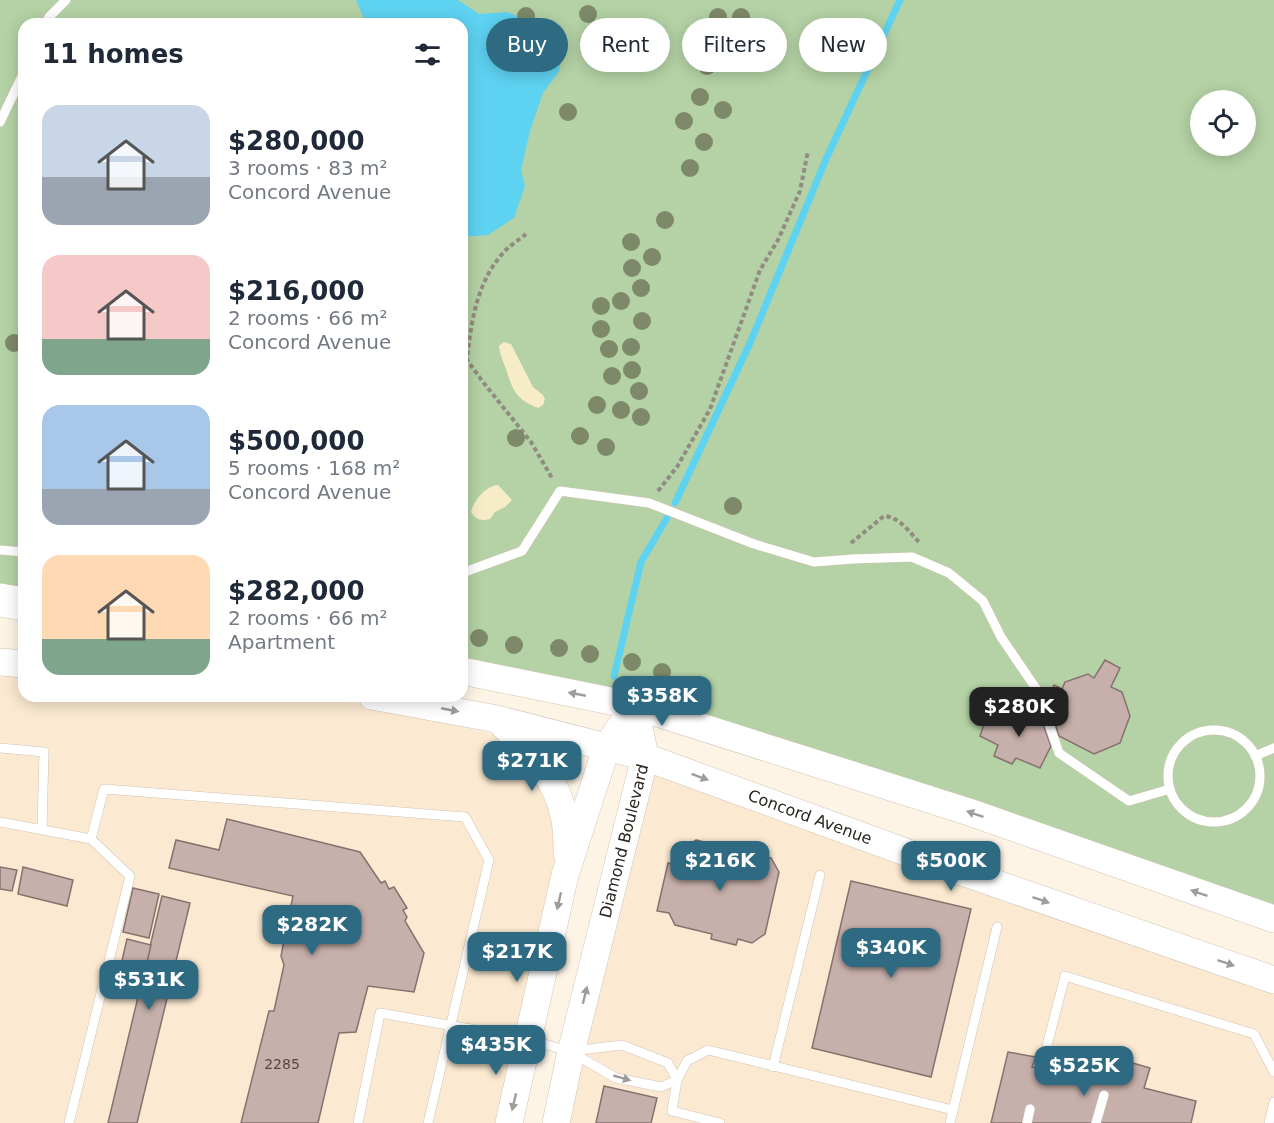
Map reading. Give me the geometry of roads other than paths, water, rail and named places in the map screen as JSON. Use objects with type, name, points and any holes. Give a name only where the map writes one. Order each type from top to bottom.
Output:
[{"type":"highway","points":[[0,600],[18,604]]},
{"type":"main road","points":[[0,607],[18,606]]},
{"type":"main road","points":[[0,662],[18,664]]},
{"type":"main road","points":[[468,672],[635,706],[969,812],[1274,919]]},
{"type":"main road","name":"Concord Avenue","points":[[405,702],[497,719],[645,757],[922,858],[1274,980]]},
{"type":"main road","points":[[509,1123],[568,865],[607,746],[635,706]]},
{"type":"main road","name":"Diamond Boulevard","points":[[556,1123],[571,1052],[645,757],[635,706]]},
{"type":"main road","points":[[497,719],[533,754],[545,769],[558,793],[566,821],[568,865]]},
{"type":"lane","points":[[49,18],[66,0]]},
{"type":"lane","points":[[0,122],[18,84]]},
{"type":"lane","points":[[468,571],[522,552],[560,491],[649,503],[754,544],[814,562],[912,557],[949,573],[983,601],[1001,637],[1037,690],[1059,753],[1129,801],[1170,789]]},
{"type":"lane","points":[[0,550],[18,552]]},
{"type":"lane","points":[[1220,730],[1246,743],[1255,756],[1260,770],[1259,785],[1254,800],[1244,811],[1231,819],[1216,822],[1194,817],[1176,802],[1170,789],[1168,774],[1171,759],[1179,746],[1191,736],[1204,731],[1220,730]]},
{"type":"lane","points":[[0,748],[44,752],[42,830]]},
{"type":"lane","points":[[1255,756],[1274,748]]},
{"type":"lane","points":[[91,839],[104,789],[465,816],[489,860],[428,1123]]},
{"type":"lane","points":[[0,822],[91,839],[130,876],[69,1123]]},
{"type":"lane","points":[[773,1067],[820,875]]},
{"type":"lane","points":[[950,1123],[997,927]]},
{"type":"lane","points":[[1041,1069],[1065,976],[1254,1034],[1274,1072]]},
{"type":"lane","points":[[358,1123],[380,1013],[528,1039],[571,1052],[616,1078],[661,1087],[677,1080]]},
{"type":"lane","points":[[571,1052],[622,1046],[668,1064],[677,1080]]},
{"type":"lane","points":[[720,1123],[672,1111],[677,1080],[687,1061],[708,1050],[953,1110]]},
{"type":"lane","points":[[1096,1123],[1104,1095]]},
{"type":"lane","points":[[1269,1123],[1274,1102]]},
{"type":"lane","points":[[1027,1123],[1030,1109]]},
{"type":"water","points":[[356,0],[458,0],[479,14],[507,12],[522,18],[486,18],[486,72],[558,72],[543,93],[530,131],[521,170],[525,186],[514,218],[488,235],[468,237],[468,18],[364,18]]},
{"type":"waterway","points":[[675,503],[750,343],[826,159],[900,0]]},
{"type":"waterway","points":[[614,676],[641,562],[667,518]]}]
